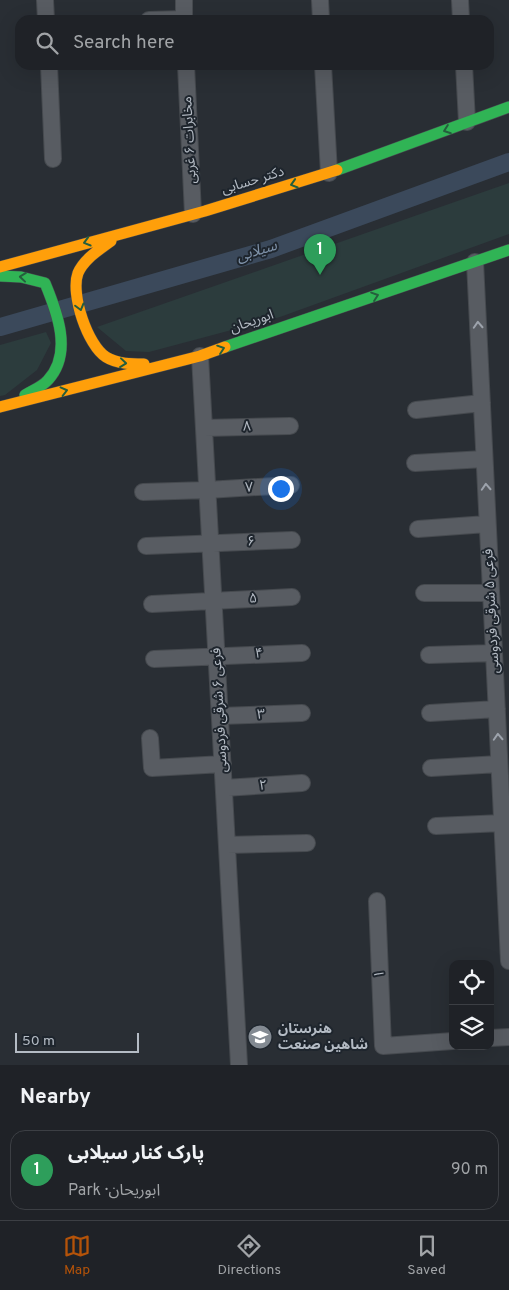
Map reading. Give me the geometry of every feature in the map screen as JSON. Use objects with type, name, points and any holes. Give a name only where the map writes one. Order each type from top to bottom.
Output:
[{"type":"main road","name":"دکتر حسابی","points":[[0,267],[193,214],[329,173],[509,107]]},
{"type":"main road","points":[[127,231],[92,253],[85,260],[77,273],[75,287],[91,341],[102,355],[115,363],[163,366]]},
{"type":"main road","name":"ابوریحان","points":[[6,406],[200,356],[509,250]]},
{"type":"main road","points":[[0,276],[21,276],[45,283],[62,341],[57,367],[48,380],[6,406]]},
{"type":"street","points":[[45,0],[46,15]]},
{"type":"street","points":[[184,0],[184,15]]},
{"type":"street","points":[[320,0],[321,15]]},
{"type":"street","points":[[460,0],[461,15]]},
{"type":"street","points":[[48,70],[53,159]]},
{"type":"street","name":"مخابرات ۶ غربی","points":[[186,70],[193,214]]},
{"type":"street","points":[[323,70],[329,173]]},
{"type":"street","points":[[464,70],[467,122]]},
{"type":"street","name":"فرعی ۵ شرقی فردوسی","points":[[475,262],[509,960]]},
{"type":"street","name":"فرعی ۶ شرقی فردوسی","points":[[200,356],[239,1065]]},
{"type":"street","points":[[416,410],[482,403]]},
{"type":"street","name":"۸","points":[[204,428],[290,426]]},
{"type":"street","points":[[415,463],[484,459]]},
{"type":"street","name":"۷","points":[[207,490],[291,485]]},
{"type":"street","points":[[144,492],[207,490]]},
{"type":"street","points":[[418,529],[487,524]]},
{"type":"street","name":"۶","points":[[210,544],[292,540]]},
{"type":"street","points":[[146,546],[210,544]]},
{"type":"street","points":[[424,592],[491,593]]},
{"type":"street","name":"۵","points":[[214,601],[292,597]]},
{"type":"street","points":[[152,604],[214,601]]},
{"type":"street","name":"۴","points":[[217,656],[302,653]]},
{"type":"street","points":[[429,655],[494,653]]},
{"type":"street","points":[[154,659],[217,656]]},
{"type":"street","points":[[430,713],[497,709]]},
{"type":"street","name":"۳","points":[[220,716],[302,713]]},
{"type":"street","points":[[150,738],[152,768],[223,764]]},
{"type":"street","points":[[431,768],[499,764]]},
{"type":"street","name":"۲","points":[[224,788],[302,783]]},
{"type":"street","points":[[436,826],[502,823]]},
{"type":"street","points":[[227,845],[307,844]]},
{"type":"street","name":"۱","points":[[377,901],[383,1046],[449,1041]]},
{"type":"street","points":[[494,1038],[509,1037]]},
{"type":"shaded area","points":[[509,183],[509,234],[280,317],[149,352],[126,351],[97,327]]},
{"type":"shaded area","points":[[46,332],[51,343],[37,370],[5,395],[0,396],[0,345]]},
{"type":"waterway","name":"سیلابی","points":[[0,327],[271,249],[509,162]]},
{"type":"traffic: fast","points":[[337,170],[509,107]]},
{"type":"traffic: fast","points":[[225,347],[509,250]]},
{"type":"traffic: fast","points":[[0,276],[21,277],[45,283],[58,319],[61,345],[60,358],[56,369],[46,382],[25,395]]},
{"type":"traffic: slow","points":[[0,267],[205,211],[337,170]]},
{"type":"traffic: slow","points":[[111,241],[88,259],[78,273],[76,293],[82,319],[93,342],[106,357],[130,364],[144,364]]},
{"type":"traffic: slow","points":[[0,407],[200,356],[225,347]]},
{"type":"place","name":"پارک کنار سیلابی","points":[[320,275]]},
{"type":"place","name":"هنرستان شاهین صنعت","points":[[260,1037]]}]
